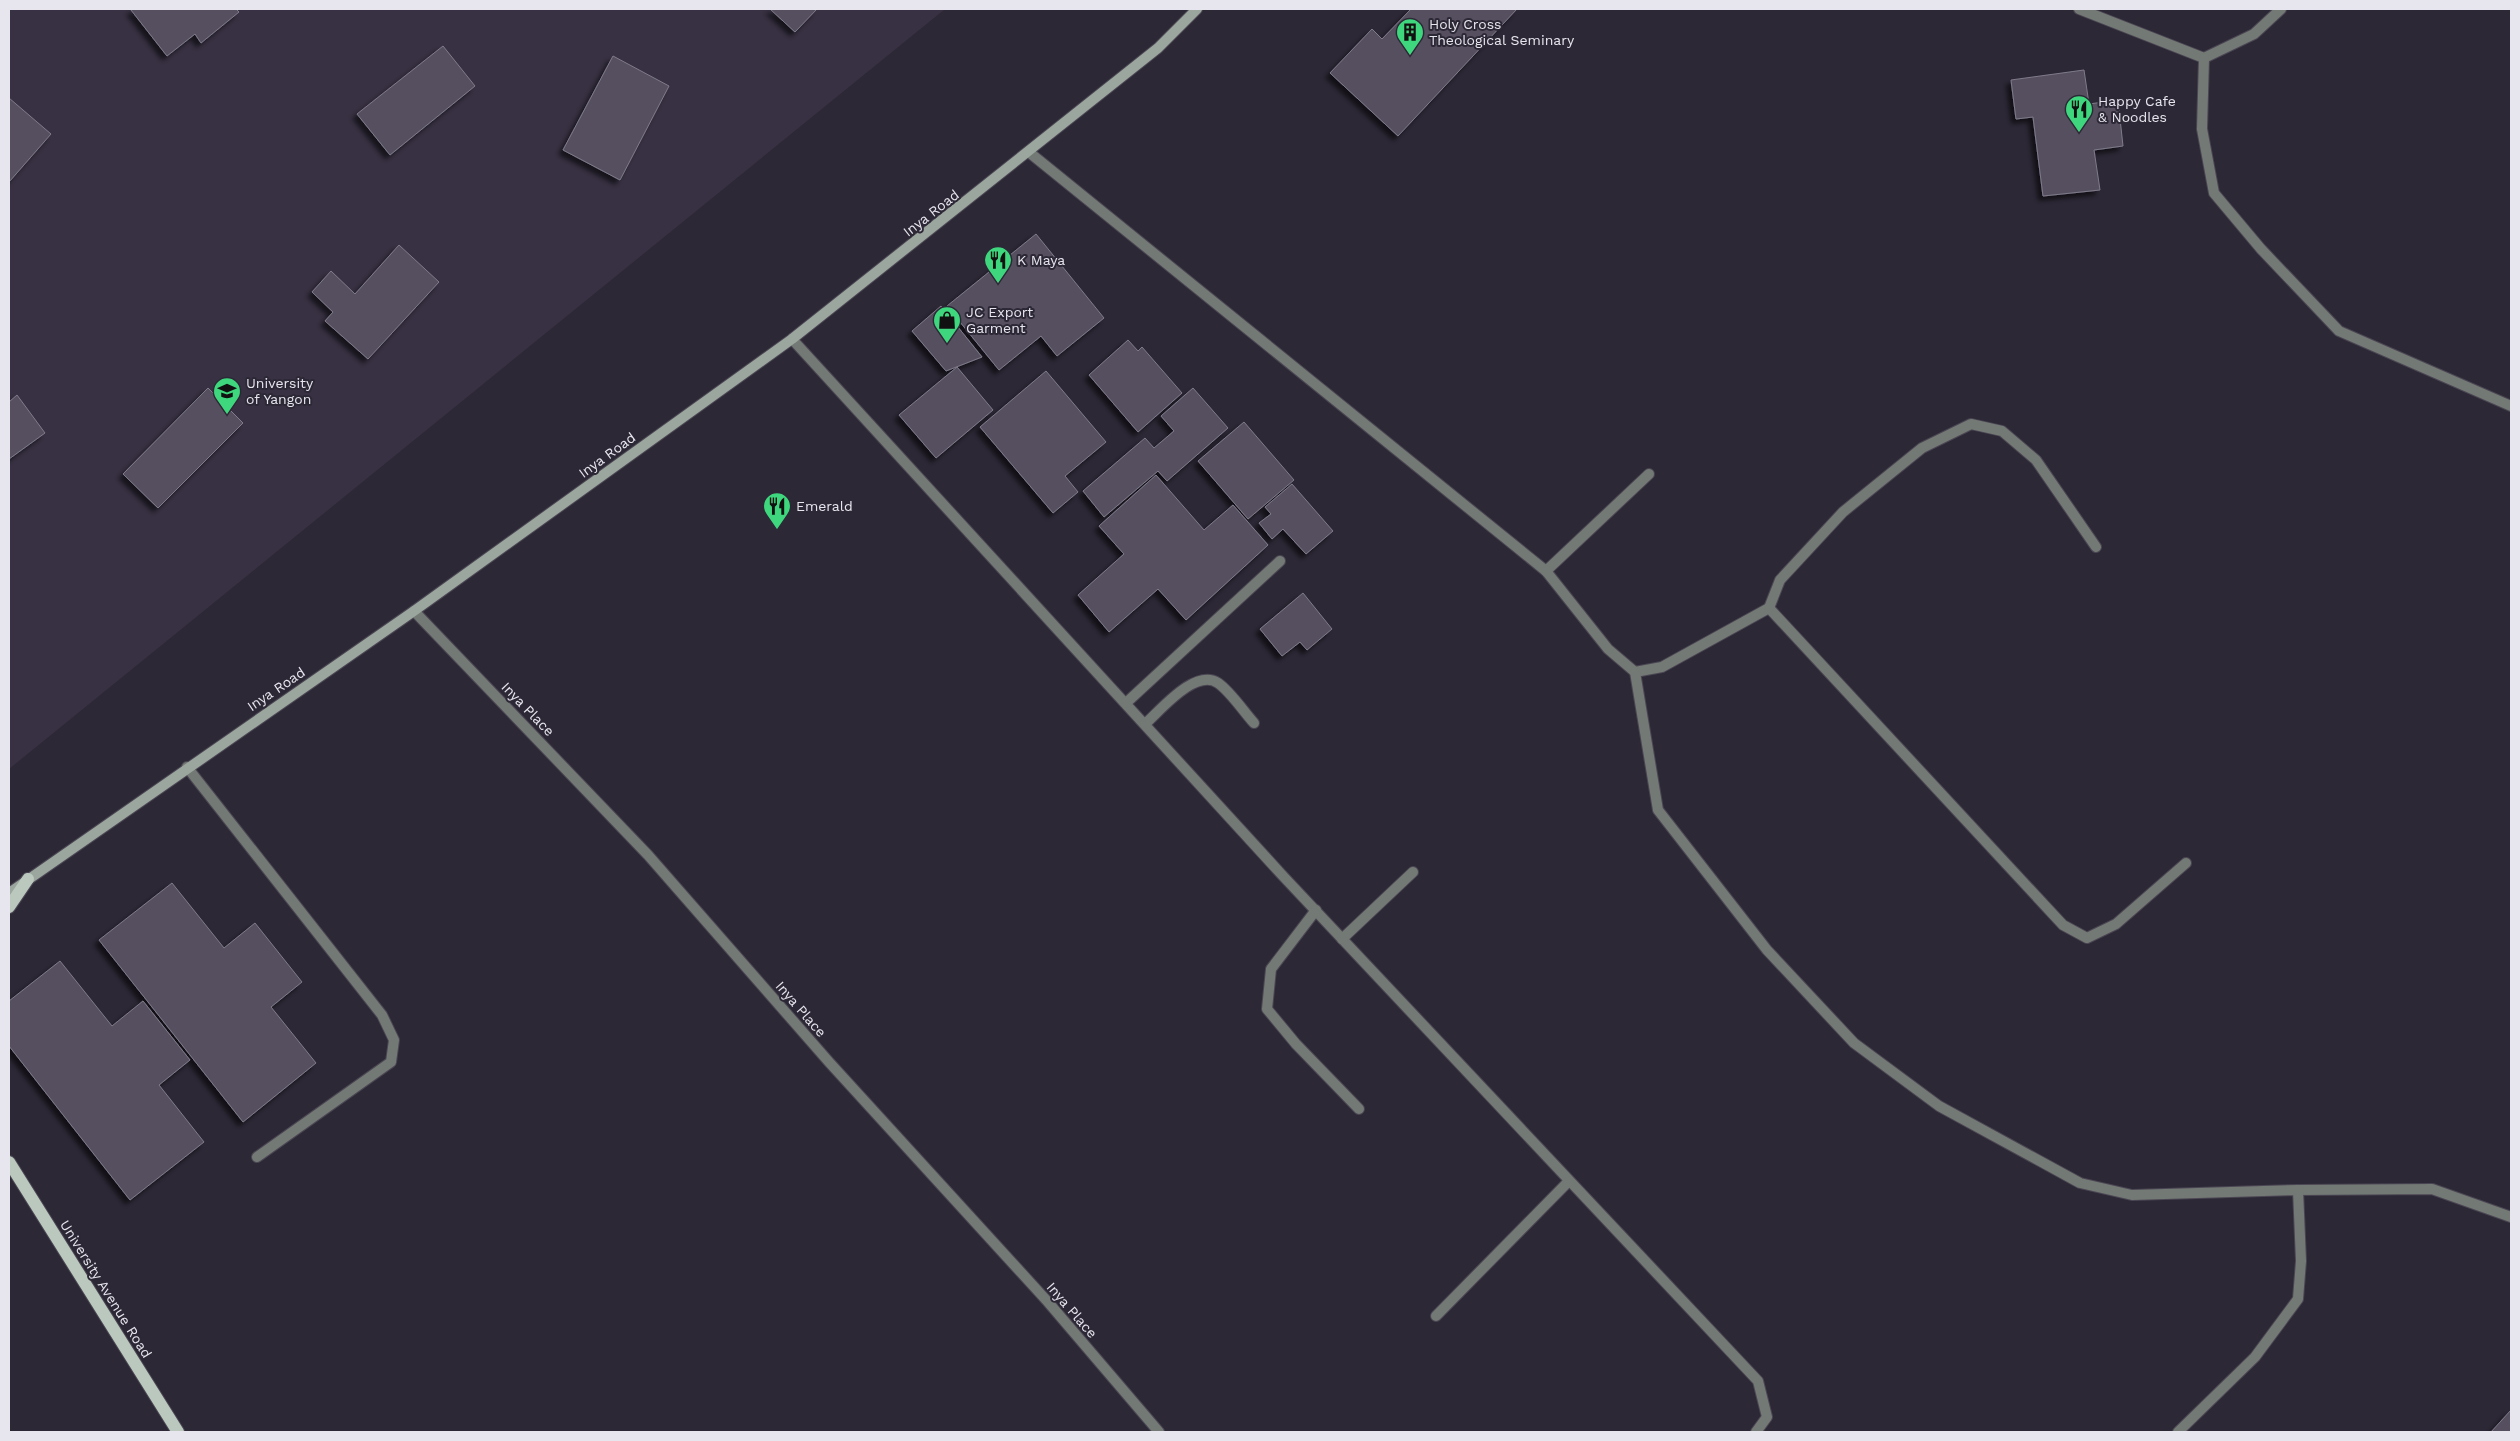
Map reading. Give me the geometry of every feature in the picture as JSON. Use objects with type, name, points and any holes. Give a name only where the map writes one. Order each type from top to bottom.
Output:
[{"type":"main road","name":"Inya Road","points":[[9,892],[186,767],[414,611],[792,339],[1030,153],[1158,48],[1197,9]]},
{"type":"main road","points":[[9,907],[28,879]]},
{"type":"main road","name":"University Avenue Road","points":[[9,1162],[178,1432]]},
{"type":"street","points":[[2079,9],[2204,58],[2254,34],[2281,9]]},
{"type":"street","points":[[2204,58],[2202,129],[2214,194],[2261,249],[2339,331],[2511,406]]},
{"type":"street","points":[[1030,153],[1546,571],[1608,649],[1635,672],[1658,810],[1767,950],[1854,1044],[1939,1106],[2080,1183],[2132,1195],[2298,1190],[2432,1189],[2511,1217]]},
{"type":"street","points":[[792,339],[1342,939],[1758,1381],[1767,1417],[1756,1432]]},
{"type":"street","points":[[1635,672],[1662,667],[1769,608],[1780,580],[1843,512],[1922,448],[1971,424],[2002,431],[2036,460],[2096,547]]},
{"type":"street","points":[[1546,571],[1649,474]]},
{"type":"street","points":[[1126,703],[1280,561]]},
{"type":"street","points":[[1769,608],[2063,924],[2087,938],[2116,924],[2186,863]]},
{"type":"street","name":"Inya Place","points":[[414,611],[648,855],[829,1062],[1048,1302],[1159,1432]]},
{"type":"street","points":[[1145,724],[1190,684],[1203,679],[1217,682],[1254,723]]},
{"type":"street","points":[[186,767],[382,1015],[394,1040],[392,1062],[257,1157]]},
{"type":"street","points":[[1342,939],[1413,872]]},
{"type":"street","points":[[1316,910],[1271,969],[1267,1009],[1296,1044],[1359,1109]]},
{"type":"street","points":[[1436,1316],[1569,1180]]},
{"type":"street","points":[[2178,1432],[2255,1357],[2298,1299],[2301,1261],[2298,1190]]},
{"type":"shaded area","name":"University of Yangon","points":[[9,9],[945,9],[9,769]]},
{"type":"building","points":[[236,9],[239,12],[201,43],[195,34],[167,56],[131,10]]},
{"type":"building","points":[[770,9],[817,9],[795,32]]},
{"type":"building","name":"Holy Cross Theological Seminary","points":[[1411,9],[1517,9],[1398,136],[1330,73],[1372,29],[1382,39]]},
{"type":"building","points":[[443,46],[475,86],[390,155],[357,114]]},
{"type":"building","points":[[613,56],[669,86],[620,180],[563,150]]},
{"type":"building","name":"Happy Cafe & Noodles","points":[[2084,70],[2089,104],[2118,100],[2123,146],[2094,150],[2100,190],[2043,196],[2033,117],[2016,119],[2011,80]]},
{"type":"building","points":[[9,98],[51,134],[9,182]]},
{"type":"building","points":[[1036,234],[1104,318],[1057,356],[1041,336],[999,370],[947,306]]},
{"type":"building","points":[[399,245],[439,282],[368,359],[325,321],[333,312],[312,292],[331,271],[355,294]]},
{"type":"building","name":"JC Export Garment","points":[[941,306],[982,357],[946,371],[912,331]]},
{"type":"building","points":[[1128,340],[1138,351],[1142,347],[1182,393],[1138,432],[1089,375]]},
{"type":"building","points":[[957,367],[993,410],[936,458],[899,415]]},
{"type":"building","points":[[1046,371],[1106,442],[1065,476],[1078,492],[1053,513],[980,427]]},
{"type":"building","points":[[208,388],[243,423],[158,508],[123,474]]},
{"type":"building","points":[[1193,388],[1228,428],[1167,481],[1158,471],[1104,517],[1083,491],[1145,438],[1154,448],[1174,431],[1161,416]]},
{"type":"building","points":[[17,395],[45,433],[9,459],[9,402]]},
{"type":"building","points":[[1244,422],[1294,480],[1248,519],[1198,461]]},
{"type":"building","points":[[1156,475],[1204,530],[1233,505],[1268,545],[1186,620],[1158,589],[1109,632],[1078,595],[1124,554],[1099,526]]},
{"type":"building","points":[[1292,484],[1333,531],[1306,554],[1283,529],[1272,539],[1259,523],[1271,514],[1265,507]]},
{"type":"building","points":[[1303,593],[1332,629],[1307,650],[1300,642],[1282,656],[1260,629]]},
{"type":"building","points":[[172,883],[224,948],[255,923],[302,982],[271,1007],[316,1063],[243,1122],[99,940]]},
{"type":"building","points":[[60,961],[112,1026],[143,1001],[190,1060],[159,1085],[204,1142],[130,1200],[9,1046],[9,1001]]},
{"type":"building","points":[[2511,1410],[2511,1432],[2491,1432]]},
{"type":"place","name":"Holy Cross Theological Seminary","points":[[1410,56]]},
{"type":"place","name":"Happy Cafe & Noodles","points":[[2079,133]]},
{"type":"place","name":"K Maya","points":[[998,284]]},
{"type":"place","name":"JC Export Garment","points":[[947,344]]},
{"type":"place","name":"University of Yangon","points":[[227,415]]},
{"type":"place","name":"Emerald","points":[[777,530]]}]
